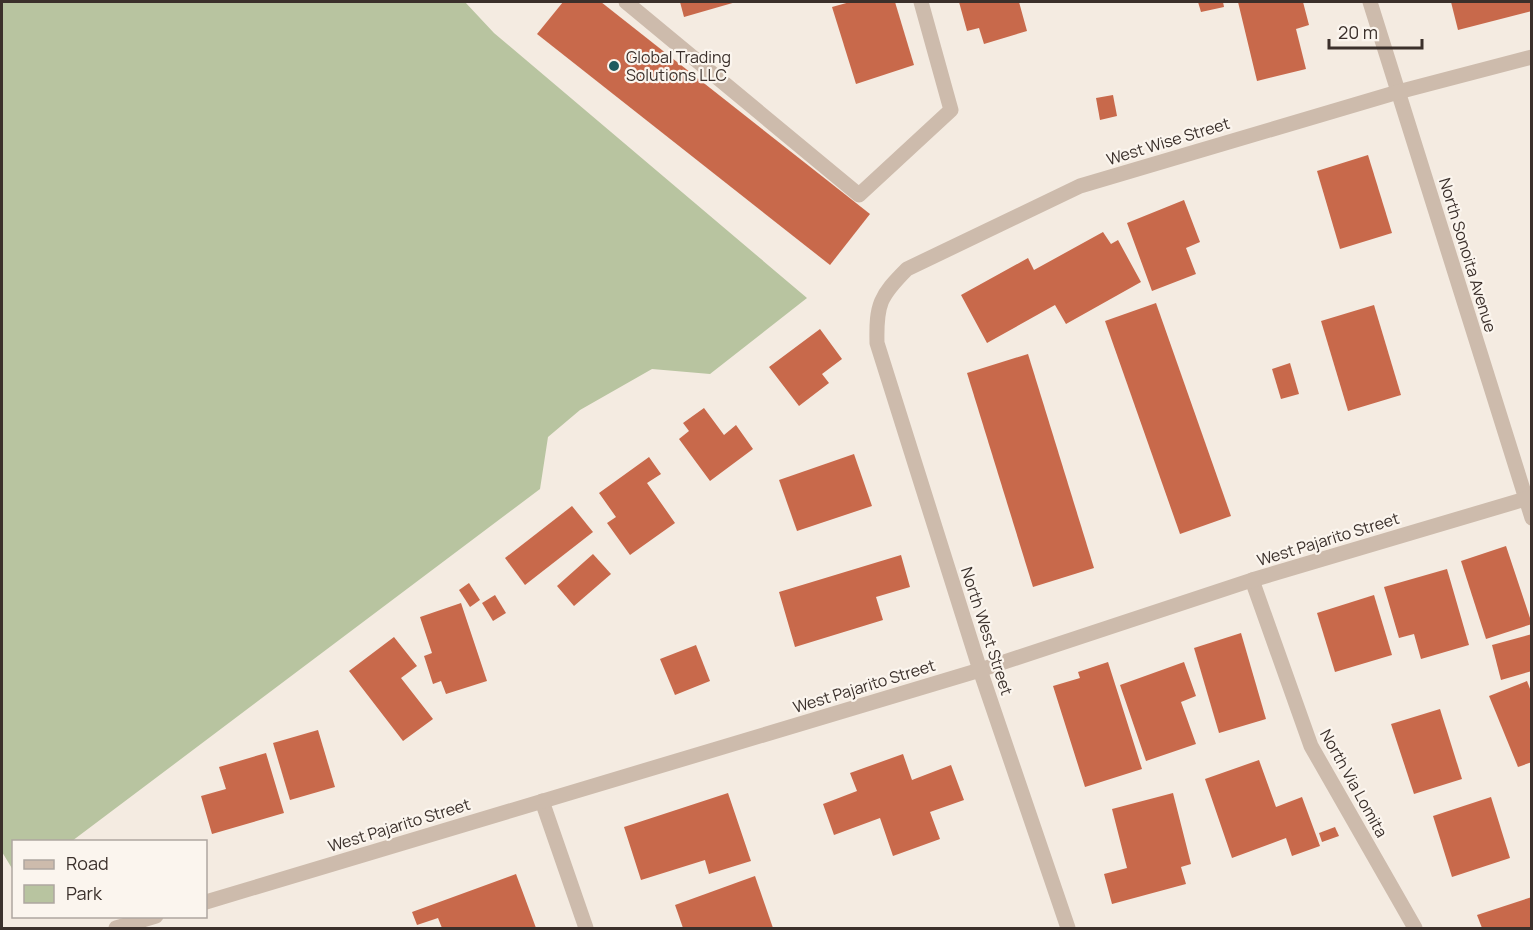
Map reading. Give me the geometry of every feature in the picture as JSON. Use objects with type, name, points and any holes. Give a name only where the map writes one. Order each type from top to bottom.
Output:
[{"type":"street","points":[[626,2],[859,195],[951,110],[921,2]]},
{"type":"street","name":"North Sonoita Avenue","points":[[1370,2],[1528,498],[1532,518]]},
{"type":"street","name":"West Wise Street","points":[[878,343],[876,310],[891,285],[907,269],[1080,186],[1398,92],[1532,57]]},
{"type":"street","name":"North West Street","points":[[878,343],[980,670],[1068,928]]},
{"type":"street","name":"West Pajarito Street","points":[[207,902],[980,670],[1252,580],[1528,498]]},
{"type":"street","name":"North Via Lomita","points":[[1252,580],[1311,746],[1415,928]]},
{"type":"street","points":[[542,801],[586,928]]},
{"type":"street","points":[[116,928],[149,918]]},
{"type":"green space","points":[[2,2],[465,2],[494,33],[807,298],[710,374],[652,369],[580,410],[548,437],[540,489],[73,840],[12,840],[12,868],[2,852]]},
{"type":"building","points":[[563,2],[601,2],[870,214],[830,265],[537,34]]},
{"type":"building","points":[[680,2],[736,2],[684,17]]},
{"type":"building","points":[[850,2],[895,2],[914,65],[856,84],[832,7]]},
{"type":"building","points":[[959,2],[1019,2],[1027,31],[984,44],[979,28],[967,31]]},
{"type":"building","points":[[1198,2],[1223,2],[1224,7],[1201,12]]},
{"type":"building","points":[[1238,2],[1303,2],[1309,25],[1296,29],[1306,69],[1257,81]]},
{"type":"building","points":[[1451,2],[1532,2],[1532,11],[1458,30]]},
{"type":"building","points":[[1113,95],[1117,116],[1100,120],[1096,98]]},
{"type":"building","points":[[1368,155],[1392,233],[1340,249],[1317,171]]},
{"type":"building","points":[[1184,200],[1200,242],[1186,248],[1196,274],[1152,291],[1127,223]]},
{"type":"building","points":[[1103,232],[1111,244],[1118,240],[1141,282],[1066,324],[1055,305],[987,343],[961,295],[1028,258],[1034,270]]},
{"type":"building","points":[[1156,303],[1231,516],[1180,534],[1105,321]]},
{"type":"building","points":[[1374,305],[1401,395],[1348,411],[1321,321]]},
{"type":"building","points":[[820,329],[842,359],[822,374],[829,383],[799,406],[769,367]]},
{"type":"building","points":[[1028,354],[1094,568],[1033,587],[967,373]]},
{"type":"building","points":[[1290,363],[1299,394],[1281,399],[1272,369]]},
{"type":"building","points":[[704,408],[724,435],[736,425],[753,449],[710,481],[679,439],[689,431],[683,423]]},
{"type":"building","points":[[854,454],[872,506],[797,531],[779,480]]},
{"type":"building","points":[[649,457],[661,474],[647,483],[675,523],[630,555],[607,523],[616,517],[599,493]]},
{"type":"building","points":[[572,506],[593,532],[525,585],[505,558]]},
{"type":"building","points":[[1506,546],[1532,624],[1486,639],[1461,561]]},
{"type":"building","points":[[593,554],[611,574],[574,606],[557,586]]},
{"type":"building","points":[[901,555],[910,587],[876,597],[883,620],[795,647],[779,592]]},
{"type":"building","points":[[1447,569],[1469,645],[1421,659],[1414,634],[1399,638],[1384,587]]},
{"type":"building","points":[[469,583],[480,600],[470,607],[459,590]]},
{"type":"building","points":[[495,595],[506,613],[493,621],[482,603]]},
{"type":"building","points":[[1374,595],[1392,655],[1335,672],[1317,613]]},
{"type":"building","points":[[461,603],[487,681],[446,694],[441,681],[433,684],[424,656],[432,653],[420,617]]},
{"type":"building","points":[[1241,633],[1266,719],[1219,733],[1194,648]]},
{"type":"building","points":[[1532,634],[1532,671],[1501,680],[1492,645]]},
{"type":"building","points":[[394,637],[417,666],[401,678],[433,719],[403,741],[349,671]]},
{"type":"building","points":[[696,645],[710,681],[675,695],[660,659]]},
{"type":"building","points":[[1108,662],[1142,769],[1085,787],[1053,686],[1080,678],[1078,672]]},
{"type":"building","points":[[1184,662],[1196,696],[1181,702],[1196,744],[1146,761],[1120,685]]},
{"type":"building","points":[[1527,681],[1532,694],[1532,762],[1518,767],[1489,696]]},
{"type":"building","points":[[1440,709],[1462,779],[1414,794],[1391,724]]},
{"type":"building","points":[[318,730],[335,787],[290,800],[273,743]]},
{"type":"building","points":[[266,753],[284,813],[212,834],[201,796],[226,789],[219,767]]},
{"type":"building","points":[[903,754],[912,780],[951,765],[964,800],[930,812],[940,839],[893,856],[880,818],[834,835],[823,804],[857,791],[850,773]]},
{"type":"building","points":[[1259,760],[1276,807],[1302,797],[1320,846],[1292,856],[1286,838],[1232,858],[1205,779]]},
{"type":"building","points":[[728,793],[751,861],[709,874],[705,860],[641,880],[624,827]]},
{"type":"building","points":[[1173,793],[1191,864],[1181,867],[1186,884],[1112,904],[1104,874],[1127,868],[1112,809]]},
{"type":"building","points":[[1491,797],[1510,858],[1452,877],[1433,816]]},
{"type":"building","points":[[1335,827],[1339,836],[1322,842],[1319,833]]},
{"type":"building","points":[[516,874],[536,928],[442,928],[438,918],[417,925],[412,912]]},
{"type":"building","points":[[755,876],[773,928],[683,928],[675,905]]},
{"type":"building","points":[[1532,897],[1532,928],[1482,928],[1477,915]]},
{"type":"place","name":"Global Trading Solutions LLC","points":[[614,66]]}]
